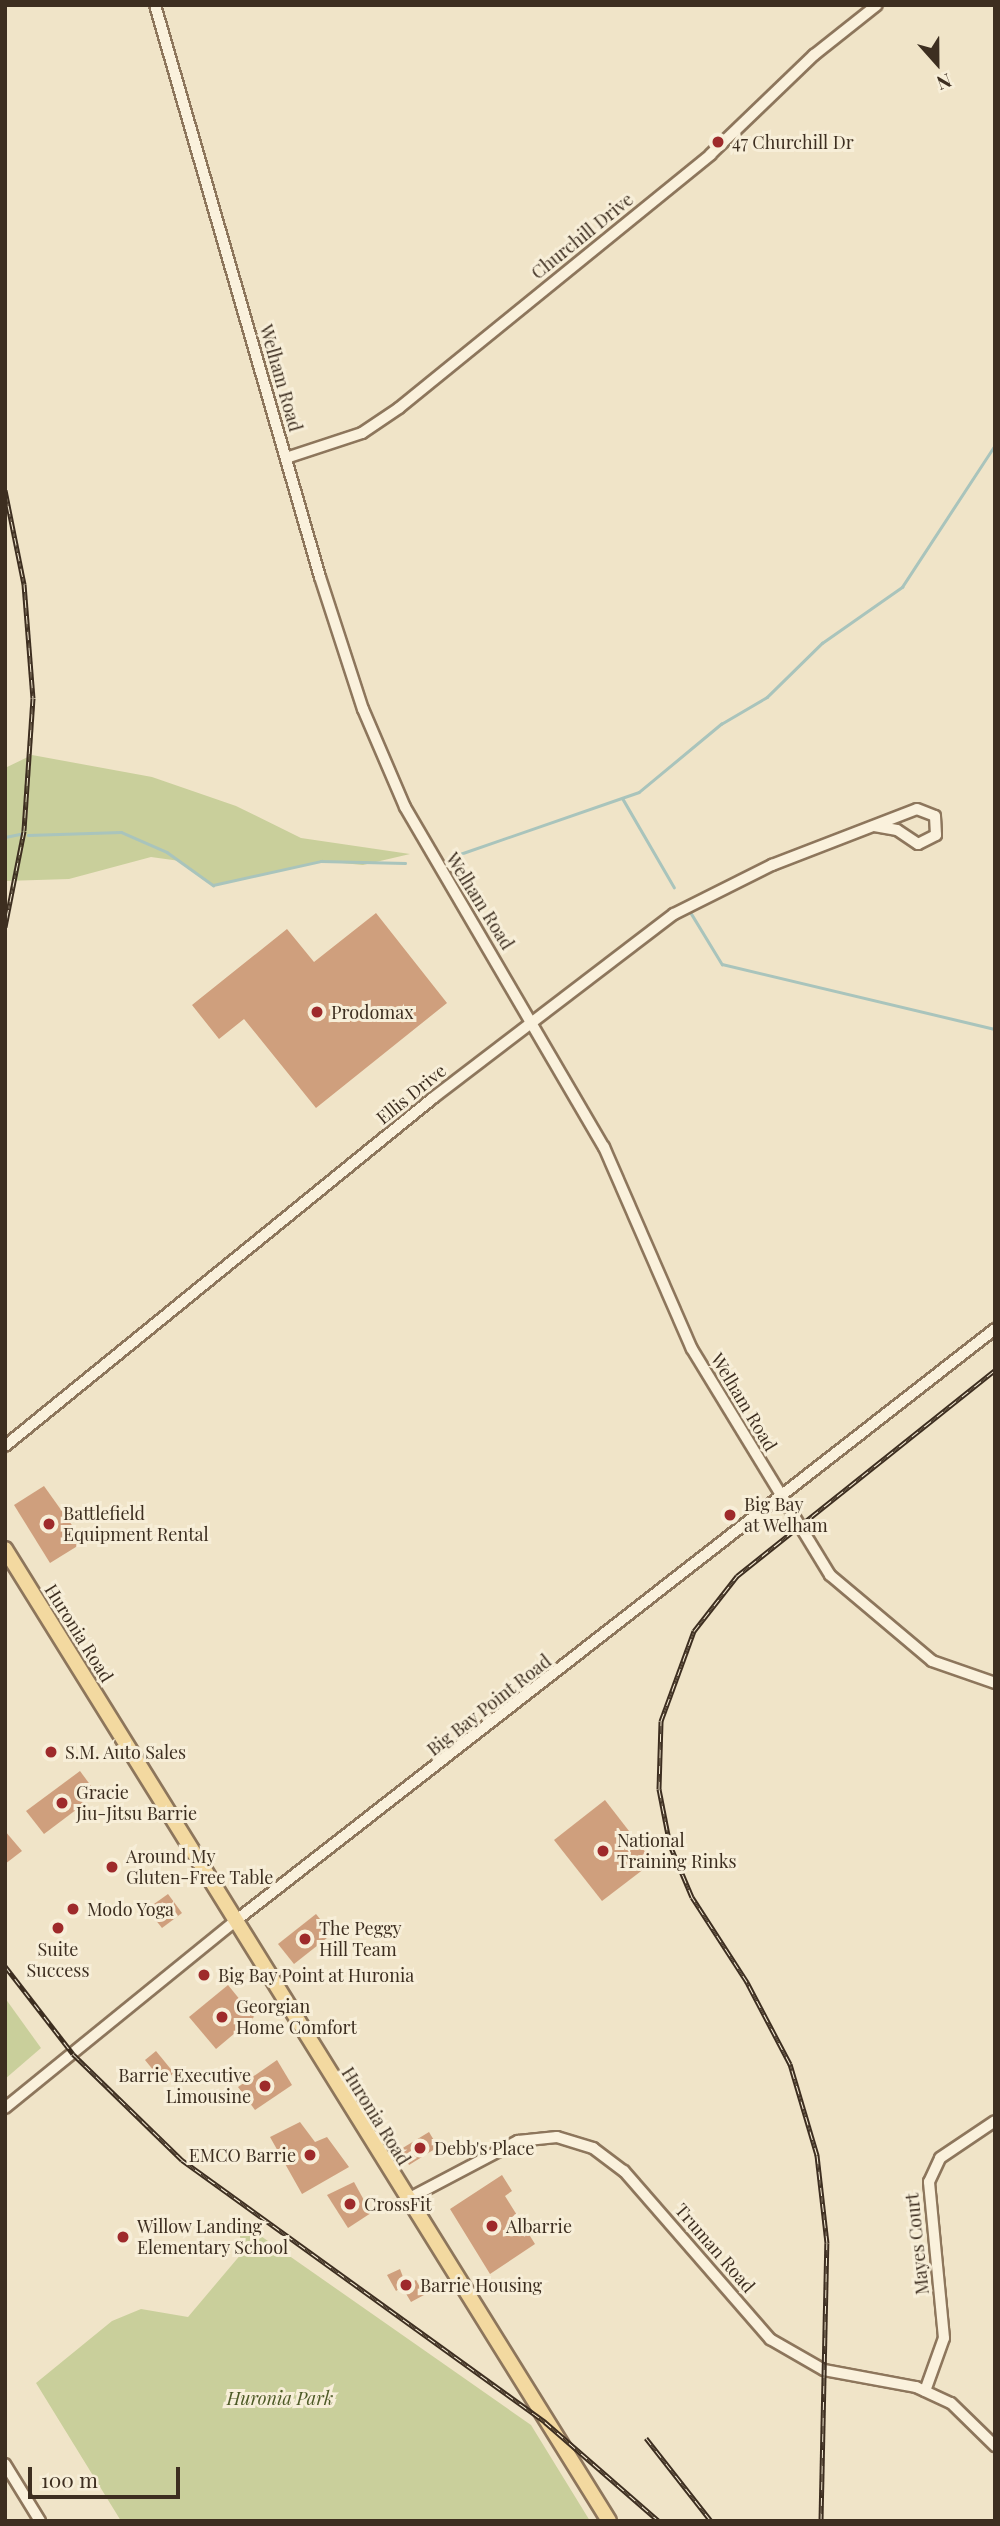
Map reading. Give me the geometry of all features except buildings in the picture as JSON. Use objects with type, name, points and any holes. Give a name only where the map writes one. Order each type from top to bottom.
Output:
[{"type":"main road","name":"Huronia Road","points":[[5,1549],[406,2200],[609,2521]]},
{"type":"street","name":"Welham Road","points":[[155,5],[286,458],[363,709],[405,807],[534,1021],[604,1147],[692,1349],[830,1575],[858,1602],[932,1661],[995,1683]]},
{"type":"street","name":"Churchill Drive","points":[[286,458],[362,433],[399,408],[711,154],[814,55],[877,5]]},
{"type":"street","name":"Ellis Drive","points":[[5,1446],[534,1021],[674,914],[772,865],[916,809],[935,816],[936,835],[918,844],[897,830],[874,826]]},
{"type":"street","name":"Big Bay Point Road","points":[[5,2108],[234,1922],[995,1329]]},
{"type":"street","name":"Mayes Court","points":[[925,2390],[944,2338],[929,2182],[940,2158],[995,2121]]},
{"type":"street","name":"Truman Road","points":[[406,2200],[518,2141],[557,2137],[593,2148],[624,2171],[769,2339],[824,2370],[925,2390],[951,2403],[995,2446]]},
{"type":"street","points":[[5,2465],[40,2521]]},
{"type":"green space","points":[[32,755],[152,777],[236,806],[301,838],[410,854],[363,865],[321,861],[213,885],[180,861],[151,857],[69,879],[5,881],[5,768]]},
{"type":"green space","points":[[5,1998],[41,2048],[5,2079]]},
{"type":"green space","name":"Huronia Park","points":[[238,2220],[531,2425],[590,2521],[121,2521],[36,2383],[112,2321],[141,2309],[188,2317],[242,2253]]},
{"type":"waterway","points":[[460,854],[639,792],[721,724],[767,697],[822,643],[902,587],[995,445]]},
{"type":"waterway","points":[[623,799],[674,887]]},
{"type":"waterway","points":[[28,835],[121,832],[167,852],[213,885],[321,861],[405,863]]},
{"type":"waterway","points":[[5,837],[21,834]]},
{"type":"waterway","points":[[691,913],[722,964],[995,1029]]},
{"type":"railway","points":[[5,490],[24,584],[33,698],[24,831],[5,927]]},
{"type":"railway","points":[[821,2521],[827,2243],[817,2155],[790,2064],[747,1982],[692,1897],[670,1845],[659,1789],[661,1721],[694,1631],[737,1576],[995,1370]]},
{"type":"railway","points":[[5,1966],[73,2054],[182,2160],[545,2422],[659,2521]]},
{"type":"railway","points":[[646,2438],[711,2521]]},
{"type":"place","name":"47 Churchill Dr","points":[[718,142]]},
{"type":"place","name":"Prodomax","points":[[317,1012]]},
{"type":"place","name":"Big Bay at Welham","points":[[730,1515]]},
{"type":"place","name":"Battlefield Equipment Rental","points":[[49,1524]]},
{"type":"place","name":"S.M. Auto Sales","points":[[51,1752]]},
{"type":"place","name":"Gracie Jiu-Jitsu Barrie","points":[[62,1803]]},
{"type":"place","name":"National Training Rinks","points":[[603,1851]]},
{"type":"place","name":"Around My Gluten-Free Table","points":[[112,1867]]},
{"type":"place","name":"Modo Yoga","points":[[73,1909]]},
{"type":"place","name":"Suite Success","points":[[58,1928]]},
{"type":"place","name":"The Peggy Hill Team","points":[[305,1939]]},
{"type":"place","name":"Big Bay Point at Huronia","points":[[204,1975]]},
{"type":"place","name":"Georgian Home Comfort","points":[[222,2017]]},
{"type":"place","name":"Barrie Executive Limousine","points":[[265,2086]]},
{"type":"place","name":"Debb's Place","points":[[420,2148]]},
{"type":"place","name":"EMCO Barrie","points":[[310,2155]]},
{"type":"place","name":"CrossFit","points":[[350,2204]]},
{"type":"place","name":"Albarrie","points":[[492,2226]]},
{"type":"place","name":"Willow Landing Elementary School","points":[[123,2237]]},
{"type":"place","name":"Barrie Housing","points":[[406,2285]]}]
